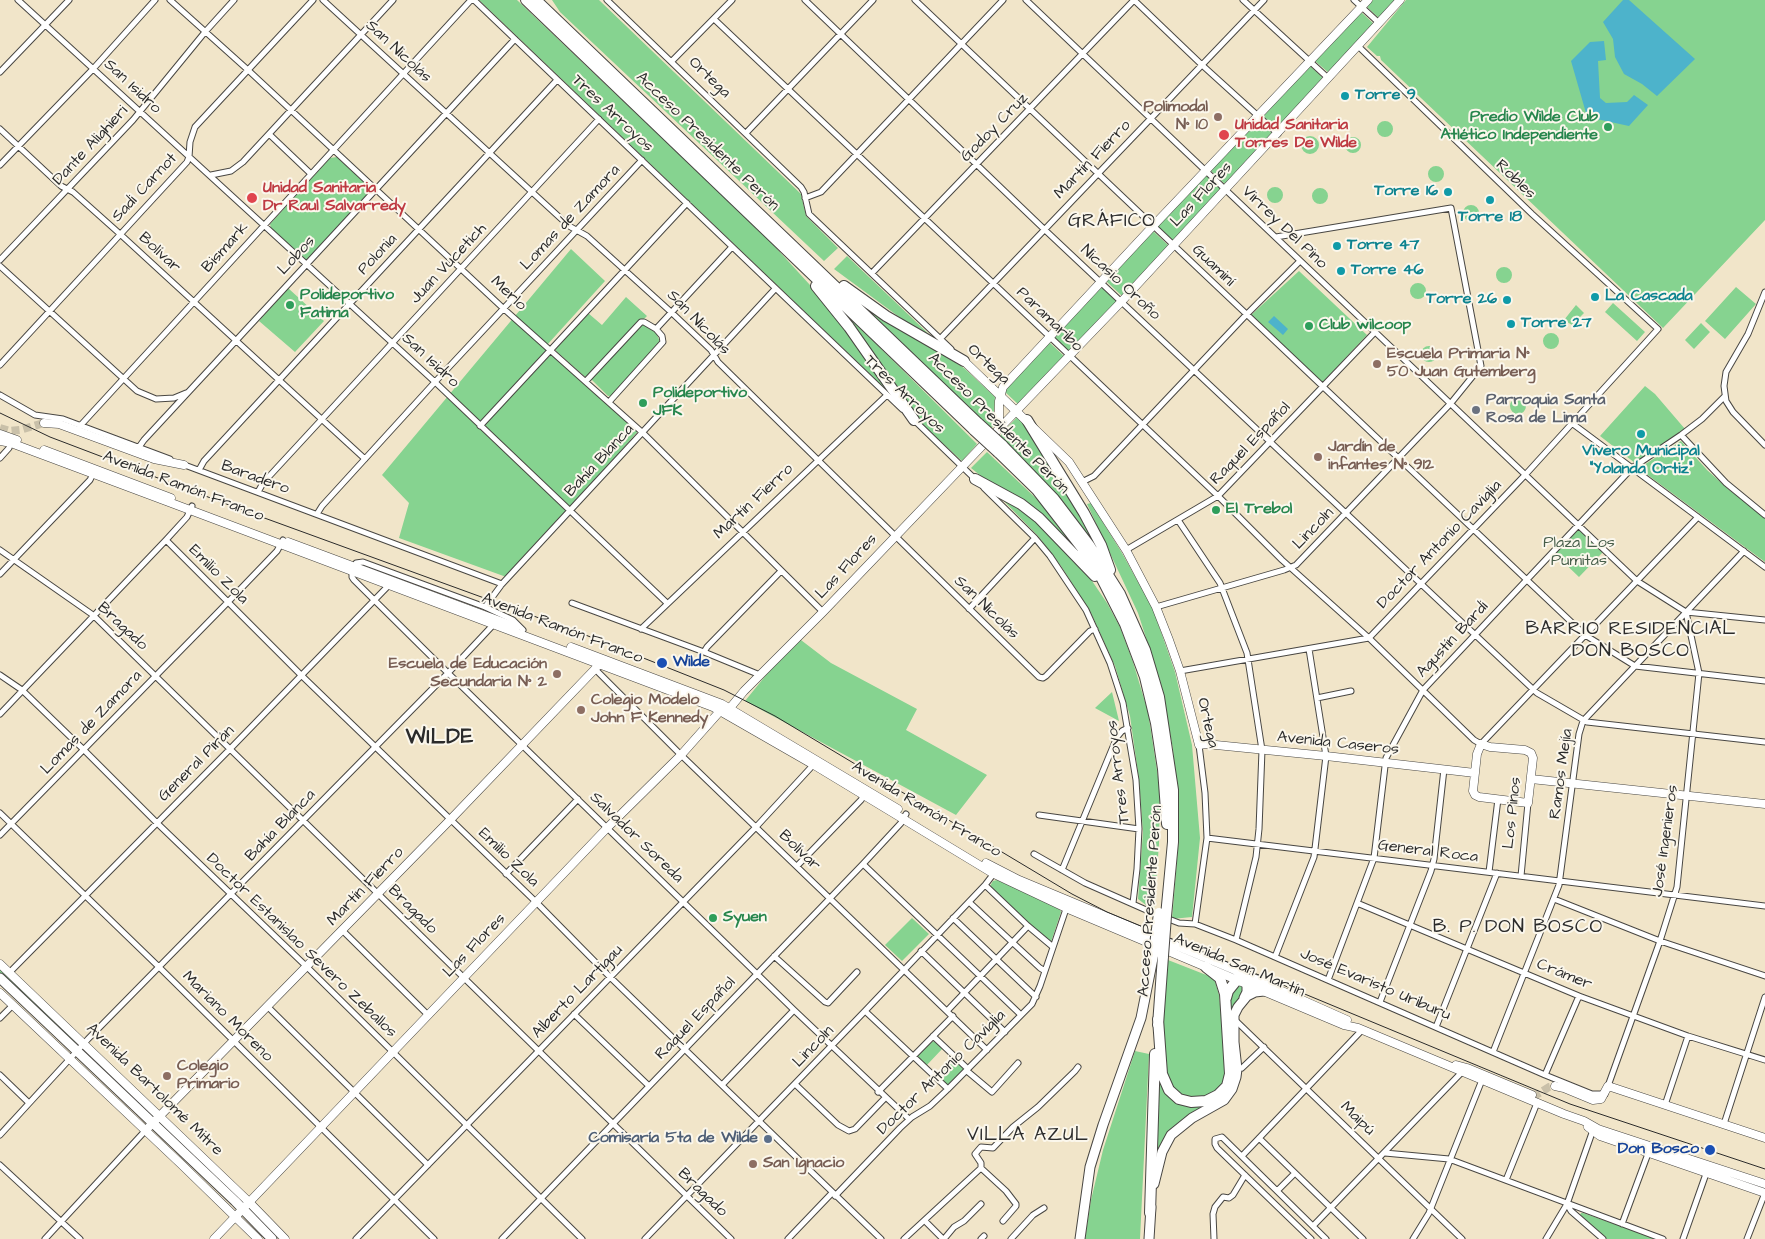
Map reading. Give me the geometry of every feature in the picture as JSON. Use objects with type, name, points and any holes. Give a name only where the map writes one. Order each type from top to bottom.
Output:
[{"type":"highway","name":"Acceso Presidente Perón","points":[[524,0],[536,5],[586,48],[797,249],[976,427]]},
{"type":"highway","points":[[544,0],[578,34],[586,48]]},
{"type":"highway","name":"Acceso Presidente Perón","points":[[536,5],[783,247],[1000,448],[1063,522],[1117,597],[1145,677],[1160,747],[1166,800],[1167,842],[1163,915],[1158,955],[1158,1019],[1154,1063],[1150,1213]]},
{"type":"highway","points":[[783,247],[849,327],[914,420]]},
{"type":"highway","points":[[797,249],[870,306],[964,361]]},
{"type":"highway","points":[[1027,420],[1094,530],[1117,597]]},
{"type":"highway","points":[[975,479],[1021,504],[1046,524],[1117,597]]},
{"type":"highway","points":[[1158,1019],[1162,1074],[1169,1090],[1179,1099],[1191,1102],[1201,1103],[1218,1095],[1225,1088],[1230,1068],[1224,988],[1220,978],[1206,967]]},
{"type":"highway","points":[[1225,1004],[1228,991],[1242,979],[1260,981]]},
{"type":"main road","points":[[1080,1239],[1090,1167],[1141,1018],[1158,955]]},
{"type":"main road","name":"Avenida Bartolomé Mitre","points":[[0,978],[243,1209],[272,1239]]},
{"type":"main road","points":[[1149,1239],[1150,1213],[1160,1158],[1168,1139],[1184,1123],[1224,1100],[1235,1083],[1237,1069],[1233,1019],[1247,992],[1242,979]]},
{"type":"main road","points":[[1244,998],[1255,992],[1264,991]]},
{"type":"street","name":"San Isidro","points":[[18,0],[435,382],[667,603]]},
{"type":"street","points":[[0,72],[69,0]]},
{"type":"street","points":[[0,165],[94,69],[155,0]]},
{"type":"street","name":"Merlo","points":[[170,0],[504,308],[643,433],[823,612]]},
{"type":"street","name":"Dante Alighieri","points":[[0,260],[140,112],[205,32],[234,0]]},
{"type":"street","name":"Sadi Carnot","points":[[0,365],[190,157],[190,142],[195,127],[314,0]]},
{"type":"street","name":"San Nicolás","points":[[323,0],[569,226],[587,236],[671,312],[711,350],[718,362],[1039,677],[1046,676],[1090,631],[1095,630]]},
{"type":"street","points":[[211,175],[226,172],[237,167],[392,0]]},
{"type":"street","name":"Tres Arroyos","points":[[473,0],[914,420],[1035,538],[1050,556],[1078,596],[1110,663],[1128,728],[1136,780],[1139,829],[1133,903]]},
{"type":"street","name":"Bismark","points":[[80,426],[473,0]]},
{"type":"street","name":"Ortega","points":[[607,0],[801,187],[809,214],[1000,394],[1069,462],[1126,550],[1156,607],[1180,671],[1199,744],[1205,793],[1206,838],[1195,924]]},
{"type":"street","points":[[672,61],[732,0]]},
{"type":"street","name":"Nicasio Oroño","points":[[805,0],[1474,636],[1533,690],[1583,721]]},
{"type":"street","points":[[746,133],[873,0]]},
{"type":"street","name":"Guaminí","points":[[915,0],[1322,388],[1585,635],[1635,666]]},
{"type":"street","points":[[805,198],[821,192],[1003,0]]},
{"type":"street","name":"Virrey Del Pino","points":[[1026,0],[1637,581],[1686,612]]},
{"type":"street","points":[[1134,0],[1278,134]]},
{"type":"street","name":"Godoy Cruz","points":[[872,273],[1134,0]]},
{"type":"street","points":[[1244,0],[1328,78]]},
{"type":"street","name":"Martín Fierro","points":[[940,339],[1264,0]]},
{"type":"street","points":[[1354,0],[1379,23]]},
{"type":"street","name":"Las Flores","points":[[1368,0],[1003,387],[1000,394],[997,430],[1122,302],[1400,0]]},
{"type":"street","name":"Paramaribo","points":[[714,19],[1218,496],[1282,560],[1481,744]]},
{"type":"street","name":"Lobos","points":[[139,447],[306,264],[516,39]]},
{"type":"street","name":"Robles","points":[[1358,46],[1532,214],[1658,329]]},
{"type":"street","name":"Polonia","points":[[199,470],[202,464],[279,380],[557,80]]},
{"type":"street","name":"Juan Vucetich","points":[[258,492],[263,483],[599,119]]},
{"type":"street","name":"Bolívar","points":[[0,129],[61,186],[73,192],[120,234],[365,460]]},
{"type":"street","points":[[269,134],[311,174]]},
{"type":"street","name":"Lomas de Zamora","points":[[317,514],[322,506],[435,382],[642,160]]},
{"type":"street","points":[[480,426],[687,203]]},
{"type":"street","name":"Lincoln","points":[[1156,607],[1292,568],[1346,514],[1481,368],[1482,364],[1451,208],[1276,237]]},
{"type":"street","points":[[656,329],[732,247]]},
{"type":"street","points":[[1082,482],[1094,476],[1246,315],[1300,261]]},
{"type":"street","points":[[0,266],[137,391],[150,398],[160,399],[174,398],[191,390]]},
{"type":"street","name":"Bahía Blanca","points":[[485,607],[502,584],[776,289]]},
{"type":"street","points":[[1765,292],[1752,326],[1726,372],[1724,386],[1724,396],[1733,412],[1765,445]]},
{"type":"street","points":[[586,381],[641,322],[656,329],[662,336],[663,342],[609,402]]},
{"type":"street","name":"Doctor Antonio Caviglia","points":[[1368,638],[1573,424],[1658,329]]},
{"type":"street","name":"Raquel Español","points":[[1126,550],[1218,496],[1375,332]]},
{"type":"street","name":"Baradero","points":[[0,395],[35,415],[63,420],[139,447],[502,584]]},
{"type":"street","name":"Martín Fierro","points":[[641,629],[887,395]]},
{"type":"street","name":"Agustín Bardi","points":[[1328,980],[1374,858],[1385,763],[1423,690],[1632,468],[1702,419],[1724,396]]},
{"type":"street","points":[[174,398],[177,405]]},
{"type":"street","points":[[44,423],[59,424],[154,459],[184,465]]},
{"type":"street","points":[[1573,424],[1765,567]]},
{"type":"street","name":"Avenida Ramón Franco","points":[[0,434],[11,441],[353,568],[721,710],[865,792],[995,871],[1112,923]]},
{"type":"street","points":[[1681,435],[1726,483],[1765,515]]},
{"type":"street","name":"Avenida Ramón Franco","points":[[0,441],[11,441]]},
{"type":"street","points":[[0,458],[11,441]]},
{"type":"street","name":"Las Flores","points":[[730,708],[983,445]]},
{"type":"street","points":[[0,574],[90,480],[94,472]]},
{"type":"street","points":[[0,714],[166,540],[187,517],[191,508]]},
{"type":"street","points":[[1528,803],[1479,797],[1473,791],[1477,754],[1481,744],[1698,517]]},
{"type":"street","points":[[1178,520],[1222,588],[1249,659],[1262,750],[1258,844],[1236,940]]},
{"type":"street","points":[[969,608],[1035,538]]},
{"type":"street","name":"Emilio Zola","points":[[166,540],[301,675],[881,1239]]},
{"type":"street","name":"Lomas de Zamora","points":[[0,835],[228,602],[277,551],[282,542]]},
{"type":"street","name":"Bragado","points":[[0,550],[93,615],[731,1239]]},
{"type":"street","name":"Ramos Mejía","points":[[1493,1052],[1560,880],[1579,734],[1583,721],[1744,551]]},
{"type":"street","points":[[353,568],[358,562],[363,562],[485,607],[513,620],[523,630]]},
{"type":"street","name":"Salvador Soreda","points":[[353,568],[352,577],[354,580],[878,1092],[909,1120]]},
{"type":"street","points":[[704,652],[781,571]]},
{"type":"street","points":[[391,583],[404,578]]},
{"type":"street","name":"Avenida Ramón Franco","points":[[391,583],[523,630],[599,664],[730,708],[815,763]]},
{"type":"street","name":"General Pirán","points":[[9,973],[391,583]]},
{"type":"street","points":[[572,603],[760,675]]},
{"type":"street","points":[[1686,612],[1765,620]]},
{"type":"street","name":"José Ingenieros","points":[[1606,1090],[1675,895],[1699,673],[1686,612]]},
{"type":"street","name":"Bahía Blanca","points":[[0,1135],[77,1051],[494,624]]},
{"type":"street","points":[[1180,671],[1368,638]]},
{"type":"street","points":[[1275,957],[1315,851],[1326,756],[1309,649]]},
{"type":"street","name":"Martín Fierro","points":[[145,1131],[523,745],[599,664]]},
{"type":"street","name":"Bolívar","points":[[599,664],[681,755],[987,1050]]},
{"type":"street","points":[[1635,666],[1765,681]]},
{"type":"street","name":"Doctor Estanislao Severo Zeballos","points":[[0,675],[22,690],[84,750],[156,823],[307,967],[582,1239]]},
{"type":"street","points":[[1317,698],[1351,691]]},
{"type":"street","name":"Las Flores","points":[[214,1239],[607,828],[681,755],[721,710]]},
{"type":"street","points":[[1583,721],[1765,742]]},
{"type":"street","points":[[1062,870],[1118,734],[1128,728]]},
{"type":"street","name":"Avenida Caseros","points":[[1199,744],[1475,773]]},
{"type":"street","name":"Los Pinos","points":[[1481,744],[1490,747],[1525,750],[1531,753],[1533,758],[1521,876]]},
{"type":"street","name":"Alberto Lartigau","points":[[356,1239],[756,828],[815,763]]},
{"type":"street","points":[[1380,1002],[1411,925],[1432,865],[1444,770]]},
{"type":"street","points":[[1531,779],[1765,804]]},
{"type":"street","points":[[797,866],[865,792]]},
{"type":"street","points":[[506,874],[578,799]]},
{"type":"street","points":[[1488,872],[1498,799]]},
{"type":"street","name":"Mariano Moreno","points":[[0,813],[434,1239]]},
{"type":"street","points":[[1039,815],[1139,829]]},
{"type":"street","name":"Raquel Español","points":[[502,1239],[863,864],[905,817]]},
{"type":"street","name":"General Roca","points":[[1206,838],[1765,906]]},
{"type":"street","points":[[1034,854],[1085,883],[1133,903]]},
{"type":"street","points":[[863,864],[1021,1015]]},
{"type":"street","name":"Lincoln","points":[[645,1239],[796,1084],[969,902],[995,871]]},
{"type":"street","points":[[1436,1027],[1497,873]]},
{"type":"street","points":[[984,885],[1053,947]]},
{"type":"street","points":[[1554,899],[1660,941],[1765,976]]},
{"type":"street","points":[[969,902],[1045,971]]},
{"type":"street","name":"José Evaristo Uriburu","points":[[1133,903],[1179,923],[1195,924],[1236,940],[1592,1094],[1606,1090],[1665,1105],[1764,1138]]},
{"type":"street","name":"Crámer","points":[[1357,903],[1579,996],[1688,1036],[1765,1060]]},
{"type":"street","name":"Doctor Antonio Caviglia","points":[[788,1239],[909,1120],[930,1106],[948,1089],[1032,1004],[1067,904]]},
{"type":"street","points":[[953,918],[1036,997]]},
{"type":"street","name":"Avenida San Martín","points":[[1112,923],[1344,1025],[1360,1029],[1598,1128],[1632,1140],[1649,1150]]},
{"type":"street","points":[[947,1011],[1028,926]]},
{"type":"street","points":[[342,930],[428,1015]]},
{"type":"street","name":"Avenida San Martín","points":[[1137,934],[1206,967],[1242,979]]},
{"type":"street","points":[[921,951],[1005,1032]]},
{"type":"street","points":[[774,956],[828,1003],[857,972]]},
{"type":"street","name":"Avenida Bartolomé Mitre","points":[[0,964],[160,1116],[285,1239]]},
{"type":"street","name":"Avenida San Martín","points":[[1260,981],[1348,1021],[1360,1029]]},
{"type":"street","points":[[0,993],[258,1239]]},
{"type":"street","points":[[1545,1075],[1579,996]]},
{"type":"street","points":[[1724,1124],[1765,998]]},
{"type":"street","points":[[0,1018],[13,1005]]},
{"type":"street","points":[[268,1007],[428,1164]]},
{"type":"street","points":[[722,1084],[794,1010]]},
{"type":"street","points":[[865,1011],[948,1089]]},
{"type":"street","points":[[574,1014],[649,1086]]},
{"type":"street","points":[[878,1092],[952,1016]]},
{"type":"street","name":"Maipú","points":[[1233,1019],[1380,1158],[1462,1239]]},
{"type":"street","points":[[1242,1156],[1307,1089],[1360,1029]]},
{"type":"street","points":[[933,1036],[992,1092],[1018,1063]]},
{"type":"street","points":[[1665,1105],[1688,1036]]},
{"type":"street","points":[[1242,1068],[1264,1047]]},
{"type":"street","points":[[1446,1065],[1467,1068],[1532,1095]]},
{"type":"street","points":[[1003,1221],[1016,1204],[1006,1191],[981,1168],[981,1163],[975,1154],[981,1147],[993,1148],[1013,1127],[1038,1107],[1078,1066]]},
{"type":"street","points":[[1313,1226],[1462,1072]]},
{"type":"street","points":[[0,1075],[29,1103]]},
{"type":"street","points":[[1413,1239],[1431,1208],[1482,1080]]},
{"type":"street","points":[[796,1084],[838,1125],[849,1131],[855,1129],[885,1098]]},
{"type":"street","points":[[1555,1086],[1593,1100],[1600,1099],[1606,1090]]},
{"type":"street","points":[[1506,1180],[1537,1103]]},
{"type":"street","name":"Avenida San Martín","points":[[1564,1114],[1570,1120],[1593,1130],[1600,1136],[1708,1169],[1765,1184]]},
{"type":"street","points":[[1546,1239],[1567,1204],[1593,1130]]},
{"type":"street","points":[[45,1239],[145,1131]]},
{"type":"street","points":[[1600,1136],[1607,1135],[1630,1143],[1632,1140]]},
{"type":"street","points":[[1311,1239],[1217,1148],[1214,1144],[1215,1139],[1222,1137],[1313,1226],[1320,1236],[1326,1239]]},
{"type":"street","points":[[1259,1138],[1361,1238]]},
{"type":"street","points":[[1622,1224],[1649,1150]]},
{"type":"street","points":[[1385,1153],[1449,1159],[1663,1239]]},
{"type":"street","points":[[0,1165],[80,1239]]},
{"type":"street","points":[[904,1239],[981,1168]]},
{"type":"street","points":[[1683,1239],[1708,1169]]},
{"type":"street","name":"Avenida San Martín","points":[[1708,1169],[1765,1193]]},
{"type":"street","points":[[1277,1191],[1295,1173]]},
{"type":"street","points":[[1214,1239],[1214,1210],[1223,1198],[1233,1196],[1245,1174]]},
{"type":"street","points":[[1747,1239],[1765,1193]]},
{"type":"street","points":[[924,1221],[944,1239],[954,1227],[964,1221],[981,1204]]},
{"type":"street","points":[[1567,1204],[1571,1210],[1603,1239]]},
{"type":"street","points":[[1011,1239],[1033,1216],[1044,1208]]},
{"type":"green space","points":[[479,0],[517,0],[767,238],[831,308],[895,398]]},
{"type":"green space","points":[[552,0],[599,0],[801,194],[806,216],[838,248],[824,261],[560,12]]},
{"type":"green space","points":[[1373,0],[1397,0],[1380,19],[1367,7]]},
{"type":"green space","name":"Predio Wilde Club Atlético Independiente","points":[[1406,0],[1765,0],[1765,220],[1663,328],[1381,60],[1380,56],[1377,56],[1367,47]]},
{"type":"green space","points":[[1361,12],[1374,24],[1329,73],[1315,61]]},
{"type":"green space","points":[[1309,65],[1324,79],[1278,130],[1263,116]]},
{"type":"green space","points":[[1257,120],[1273,134],[1226,185],[1210,170]]},
{"type":"green space","points":[[1385,121],[1393,129],[1385,137],[1377,129]]},
{"type":"green space","points":[[1310,136],[1316,139],[1319,145],[1316,151],[1310,154],[1304,151],[1301,145],[1304,139]]},
{"type":"green space","points":[[1353,137],[1361,145],[1353,153],[1345,145]]},
{"type":"green space","points":[[337,157],[369,187],[369,193],[310,259],[305,259],[271,228],[270,224],[330,158]]},
{"type":"green space","points":[[1436,166],[1444,174],[1436,182],[1428,174]]},
{"type":"green space","points":[[1206,175],[1222,190],[1173,242],[1157,227]]},
{"type":"green space","points":[[1275,187],[1283,195],[1275,203],[1267,195]]},
{"type":"green space","points":[[1320,188],[1328,196],[1320,204],[1312,196]]},
{"type":"green space","points":[[1471,205],[1479,213],[1471,221],[1463,213]]},
{"type":"green space","points":[[1153,231],[1169,246],[1122,296],[1106,281]]},
{"type":"green space","points":[[571,249],[605,281],[547,345],[640,429],[509,578],[399,538],[409,503],[382,475]]},
{"type":"green space","points":[[847,256],[933,338],[929,339],[834,269]]},
{"type":"green space","points":[[1504,267],[1512,275],[1504,283],[1496,275]]},
{"type":"green space","name":"Club wilcoop","points":[[1299,271],[1367,335],[1322,383],[1250,316]]},
{"type":"green space","points":[[1418,283],[1426,291],[1418,299],[1410,291]]},
{"type":"green space","points":[[1102,287],[1118,302],[1070,352],[1054,337]]},
{"type":"green space","points":[[1736,287],[1756,304],[1725,339],[1705,321]]},
{"type":"green space","name":"Polideportivo Fatima","points":[[288,288],[324,321],[295,352],[259,321]]},
{"type":"green space","points":[[846,293],[964,368],[995,397],[993,427],[991,428]]},
{"type":"green space","points":[[626,297],[647,316],[643,320],[640,319],[586,377],[584,376],[556,351],[556,348],[588,313],[602,325]]},
{"type":"green space","points":[[835,303],[977,444],[962,461],[912,415]]},
{"type":"green space","points":[[1613,303],[1645,332],[1637,341],[1605,312]]},
{"type":"green space","points":[[1576,305],[1584,313],[1572,325],[1564,320]]},
{"type":"green space","points":[[1701,323],[1710,332],[1694,349],[1685,340]]},
{"type":"green space","points":[[642,324],[655,330],[660,342],[611,396],[608,396],[591,379]]},
{"type":"green space","points":[[1551,333],[1559,341],[1551,349],[1543,341]]},
{"type":"green space","points":[[1049,342],[1064,356],[1019,405],[1004,391]]},
{"type":"green space","points":[[1426,346],[1432,346],[1437,351],[1435,360],[1426,362],[1421,357],[1421,351]]},
{"type":"green space","points":[[1645,386],[1655,394],[1685,429],[1635,463],[1600,436]]},
{"type":"green space","points":[[1518,398],[1526,406],[1518,414],[1510,406]]},
{"type":"green space","points":[[1017,417],[1030,428],[1082,515],[1098,551],[1057,499],[1000,436]]},
{"type":"green space","points":[[1681,441],[1707,470],[1765,517],[1765,562],[1641,470],[1644,465]]},
{"type":"green space","points":[[987,452],[1042,504],[1082,557],[971,468]]},
{"type":"green space","points":[[999,496],[1024,509],[1086,572],[1107,603],[1120,627],[1148,712],[1160,790],[1159,844],[1154,911],[1138,899],[1143,832],[1139,780],[1130,716],[1115,666],[1091,613],[1061,566],[1038,536]]},
{"type":"green space","points":[[1091,503],[1122,553],[1153,609],[1175,672],[1192,745],[1200,838],[1192,917],[1172,919],[1179,837],[1173,749],[1161,684],[1138,613],[1087,504]]},
{"type":"green space","name":"Plaza Los Pumitas","points":[[1579,529],[1603,552],[1579,577],[1555,554]]},
{"type":"green space","points":[[797,637],[831,663],[917,709],[906,730],[987,775],[956,815],[745,701]]},
{"type":"green space","points":[[1112,692],[1119,721],[1095,708]]},
{"type":"green space","points":[[997,880],[1059,907],[1061,912],[1051,942],[1048,942],[990,886],[993,881]]},
{"type":"green space","points":[[912,918],[929,934],[902,961],[885,945]]},
{"type":"green space","points":[[1168,960],[1214,978],[1219,995],[1227,1069],[1226,1078],[1216,1094],[1191,1100],[1173,1092],[1164,1063],[1161,1032]]},
{"type":"green space","points":[[0,969],[77,1041],[75,1043],[0,973]]},
{"type":"green space","points":[[1238,983],[1246,988],[1238,1002],[1231,1088],[1186,1120],[1156,1162],[1158,1067],[1182,1103],[1226,1090],[1227,1001]]},
{"type":"green space","points":[[935,1041],[943,1048],[926,1066],[917,1058],[918,1055]]},
{"type":"green space","points":[[1135,1051],[1149,1054],[1140,1239],[1085,1239],[1091,1200],[1103,1150]]},
{"type":"green space","points":[[954,1059],[963,1070],[950,1085],[946,1085],[938,1077]]},
{"type":"green space","points":[[1581,1213],[1657,1239],[1607,1239],[1580,1215]]},
{"type":"water","points":[[1623,0],[1629,0],[1695,59],[1657,96],[1642,84],[1624,74],[1615,57],[1613,39],[1603,22]]},
{"type":"water","points":[[1604,41],[1606,60],[1598,61],[1600,98],[1606,103],[1627,102],[1634,95],[1648,105],[1629,126],[1592,118],[1586,113],[1571,61],[1590,42]]},
{"type":"water","points":[[1274,316],[1288,329],[1283,335],[1268,322]]},
{"type":"tunnel","points":[[0,428],[10,431],[20,430],[44,423]]},
{"type":"tunnel","points":[[1532,1095],[1555,1086]]},
{"type":"railway","points":[[0,413],[50,437],[237,508],[583,634],[724,690],[775,716],[1072,894],[1107,912],[1570,1104],[1765,1169]]},
{"type":"place","name":"Torre 9","points":[[1345,96]]},
{"type":"place","name":"Polimodal N° 10","points":[[1218,117]]},
{"type":"place","name":"Predio Wilde Club Atlético Independiente","points":[[1608,127]]},
{"type":"place","name":"Unidad Sanitaria Torres De Wilde","points":[[1224,135]]},
{"type":"place","name":"Torre 16","points":[[1448,192]]},
{"type":"place","name":"Unidad Sanitaria Dr Raul Salvarredy","points":[[252,198]]},
{"type":"place","name":"Torre 18","points":[[1490,200]]},
{"type":"place","name":"Torre 47","points":[[1337,246]]},
{"type":"place","name":"Torre 46","points":[[1341,271]]},
{"type":"place","name":"La Cascada","points":[[1595,297]]},
{"type":"place","name":"Torre 26","points":[[1507,300]]},
{"type":"place","name":"Polideportivo Fatima","points":[[290,305]]},
{"type":"place","name":"Torre 27","points":[[1511,324]]},
{"type":"place","name":"Club wilcoop","points":[[1309,326]]},
{"type":"place","name":"Escuela Primaria N° 50 Juan Gutemberg","points":[[1377,364]]},
{"type":"place","name":"Polideportivo JFK","points":[[643,403]]},
{"type":"place","name":"Parroquia Santa Rosa de Lima","points":[[1476,410]]},
{"type":"place","name":"Vivero Municipal \"Yolanda Ortiz\"","points":[[1641,434]]},
{"type":"place","name":"Jardín de infantes N° 912","points":[[1318,457]]},
{"type":"place","name":"El Trebol","points":[[1216,510]]},
{"type":"place","name":"Wilde","points":[[662,663]]},
{"type":"place","name":"Escuela de Educación Secundaria N° 2","points":[[557,674]]},
{"type":"place","name":"Colegio Modelo John F Kennedy","points":[[581,710]]},
{"type":"place","name":"Syuen","points":[[713,918]]},
{"type":"place","name":"Colegio Primario","points":[[167,1076]]},
{"type":"place","name":"Comisaría 5ta de Wilde","points":[[768,1139]]},
{"type":"place","name":"Don Bosco","points":[[1710,1150]]},
{"type":"place","name":"San Ignacio","points":[[753,1164]]},
{"type":"district","name":"GRÁFICO","points":[[1112,222]]},
{"type":"district","name":"BARRIO RESIDENCIAL DON BOSCO","points":[[1631,641]]},
{"type":"district","name":"WILDE","points":[[440,739]]},
{"type":"district","name":"B. P. DON BOSCO","points":[[1518,928]]},
{"type":"district","name":"VILLA AZUL","points":[[1028,1136]]}]
